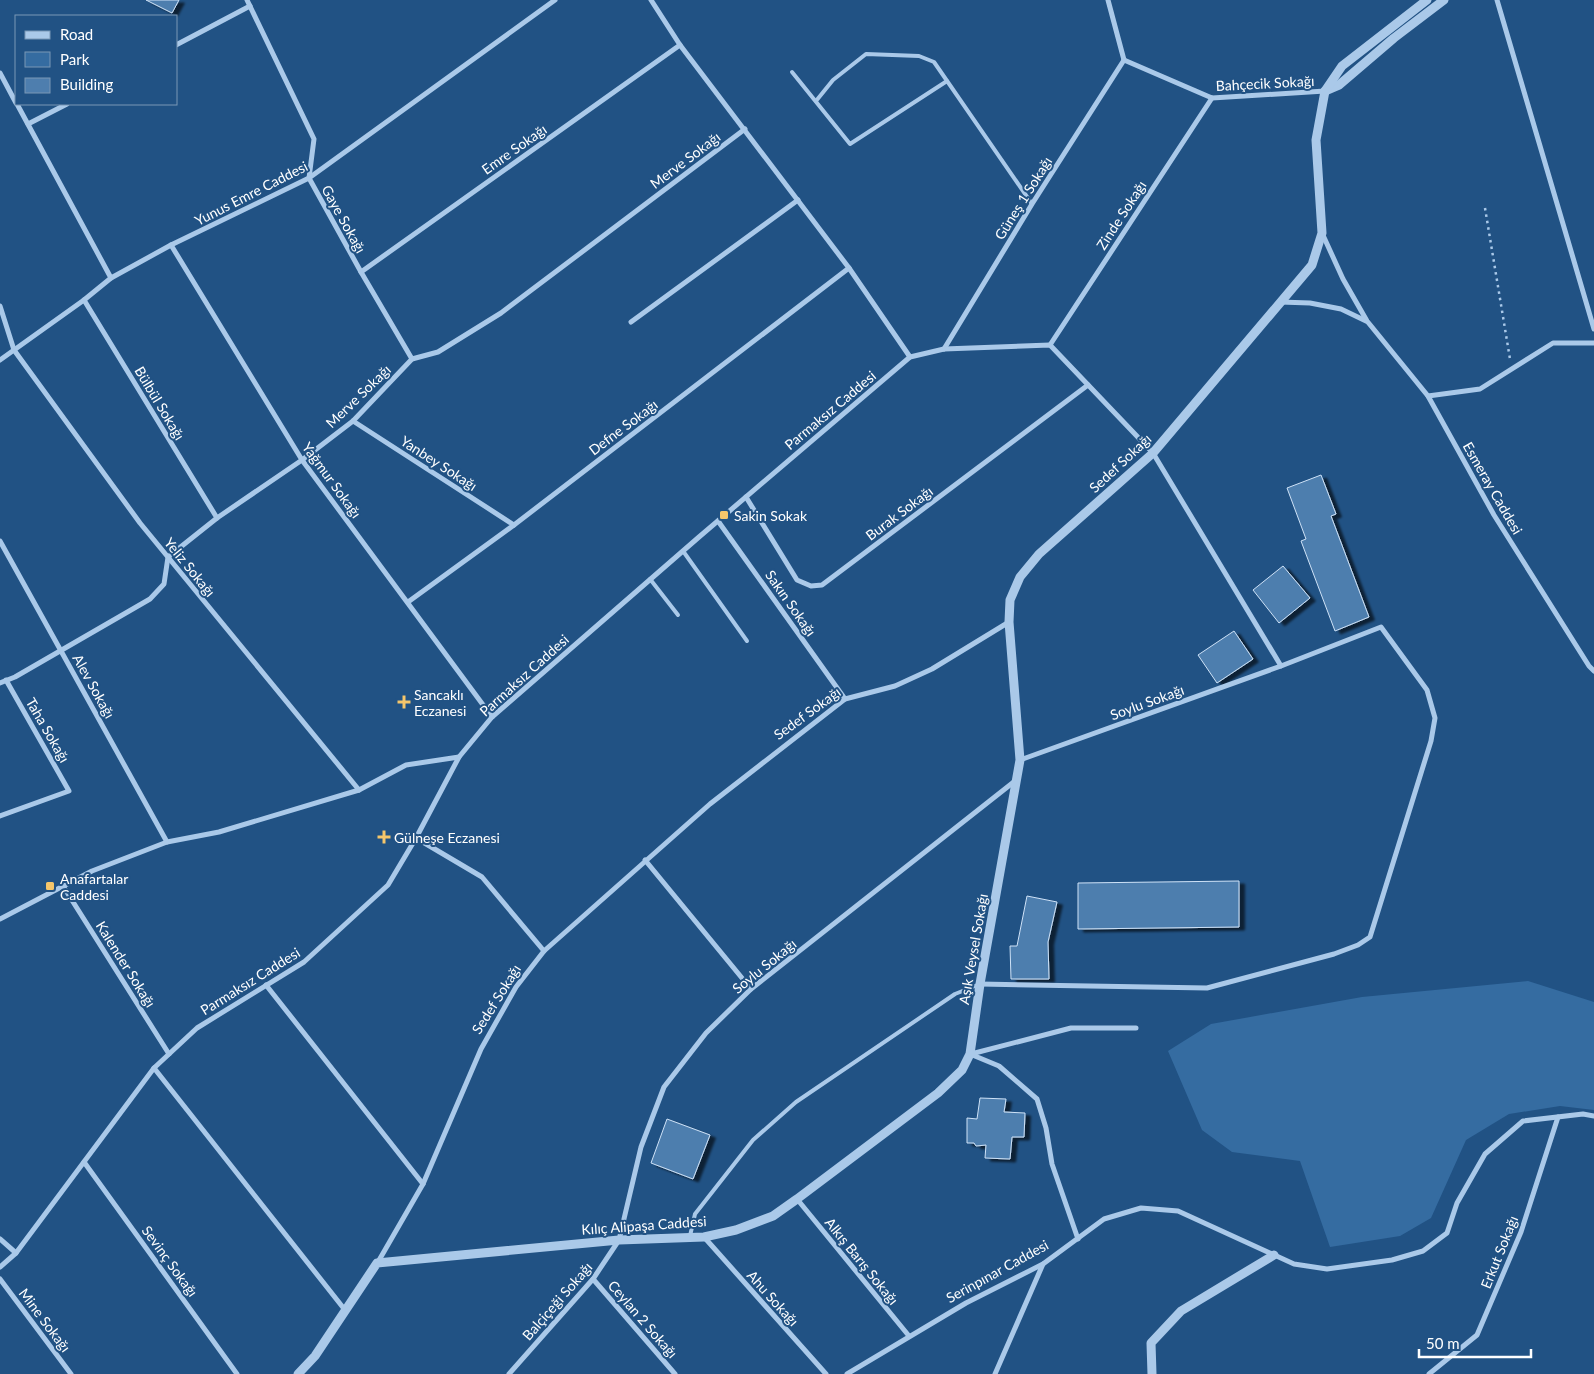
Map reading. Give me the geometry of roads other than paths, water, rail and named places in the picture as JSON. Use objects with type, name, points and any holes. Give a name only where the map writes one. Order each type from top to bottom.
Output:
[{"type":"street","name":"Gaye Sokağı","points":[[248,0],[314,139],[309,178],[360,272],[412,359]]},
{"type":"street","name":"Yunus Emre Caddesi","points":[[0,360],[84,300],[111,278],[171,245],[309,178],[555,0]]},
{"type":"street","points":[[651,0],[680,45],[850,268],[910,357],[944,349],[1050,345],[1153,453],[1281,666]]},
{"type":"street","points":[[1108,0],[1124,60]]},
{"type":"street","points":[[1325,91],[1342,66],[1427,0]]},
{"type":"street","points":[[1325,91],[1339,85],[1394,38],[1444,0]]},
{"type":"street","points":[[1497,0],[1594,329]]},
{"type":"street","points":[[178,44],[250,6]]},
{"type":"street","name":"Emre Sokağı","points":[[360,272],[680,45]]},
{"type":"street","name":"Bahçecik Sokağı","points":[[1124,60],[1212,98],[1325,91]]},
{"type":"street","name":"Güneş 1 Sokağı","points":[[944,349],[1032,204],[1124,60]]},
{"type":"street","points":[[0,73],[15,101]]},
{"type":"street","name":"Sedef Sokağı","points":[[300,1374],[315,1356],[377,1263],[423,1184],[481,1049],[516,987],[544,951],[710,804],[844,699],[895,686],[932,670],[1009,622],[1010,600],[1020,577],[1039,554],[1153,453],[1312,265],[1322,233],[1316,140],[1325,91]]},
{"type":"street","name":"Zinde Sokağı","points":[[1050,345],[1212,98]]},
{"type":"street","points":[[17,105],[111,278]]},
{"type":"street","points":[[28,124],[65,105]]},
{"type":"street","name":"Merve Sokağı","points":[[168,557],[217,518],[302,460],[353,421],[412,359],[438,352],[501,314],[745,129]]},
{"type":"street","points":[[631,322],[798,200]]},
{"type":"street","name":"Esmeray Caddesi","points":[[1322,233],[1343,279],[1367,321],[1428,396],[1494,514],[1589,666],[1594,671]]},
{"type":"street","name":"Yağmur Sokağı","points":[[171,245],[302,460],[492,717]]},
{"type":"street","name":"Defne Sokağı","points":[[408,602],[514,525],[850,268]]},
{"type":"street","name":"Bülbül Sokağı","points":[[84,300],[217,518]]},
{"type":"street","name":"Esmeray Caddesi","points":[[1280,302],[1310,303],[1341,310],[1367,321]]},
{"type":"street","name":"Yeliz Sokağı","points":[[0,306],[14,350],[140,523],[358,790]]},
{"type":"street","points":[[1428,396],[1480,389],[1553,343],[1594,343]]},
{"type":"street","name":"Parmaksız Caddesi","points":[[0,1267],[16,1253],[154,1068],[197,1028],[304,962],[388,885],[416,838],[458,757],[492,717],[683,550],[910,357]]},
{"type":"street","name":"Burak Sokağı","points":[[746,497],[797,580],[811,586],[822,585],[1088,385]]},
{"type":"street","name":"Yanbey Sokağı","points":[[353,421],[514,525]]},
{"type":"street","name":"Sakın Sokağı","points":[[718,521],[844,699]]},
{"type":"street","name":"Alev Sokağı","points":[[0,541],[167,842]]},
{"type":"street","points":[[0,683],[150,599],[164,584],[168,557]]},
{"type":"street","name":"Aşık Veysel Sokağı","points":[[970,1054],[980,984],[1020,760],[1009,622]]},
{"type":"street","name":"Soylu Sokağı","points":[[980,984],[1207,988],[1358,946],[1370,937],[1431,741],[1435,718],[1427,690],[1381,627],[1281,666],[1020,760]]},
{"type":"street","name":"Taha Sokağı","points":[[0,816],[69,791],[6,680]]},
{"type":"street","points":[[0,919],[92,871],[167,842],[219,832],[358,790],[406,765],[458,757]]},
{"type":"street","name":"Soylu Sokağı","points":[[620,1240],[641,1148],[664,1087],[706,1033],[751,988],[1018,779]]},
{"type":"street","points":[[416,838],[482,877],[544,951]]},
{"type":"street","points":[[645,860],[751,988]]},
{"type":"street","name":"Kalender Sokağı","points":[[63,886],[169,1054]]},
{"type":"street","points":[[266,985],[423,1184]]},
{"type":"street","points":[[970,1054],[1071,1028],[1136,1028]]},
{"type":"street","points":[[970,1054],[999,1066],[1038,1099],[1046,1128],[1052,1164],[1078,1239]]},
{"type":"street","name":"Kılıç Alipaşa Caddesi","points":[[377,1263],[620,1240],[704,1237],[736,1230],[772,1216],[938,1093],[962,1070],[970,1054]]},
{"type":"street","points":[[154,1068],[345,1310]]},
{"type":"street","name":"Serinpınar Caddesi","points":[[847,1374],[966,1303],[1044,1264],[1104,1219],[1142,1208],[1178,1211],[1294,1264],[1327,1269],[1392,1260],[1423,1251],[1447,1233],[1458,1203],[1485,1154],[1523,1122],[1582,1114],[1594,1116]]},
{"type":"street","name":"Erkut Sokağı","points":[[1429,1374],[1477,1335],[1521,1232],[1558,1117]]},
{"type":"street","name":"Sevinç Sokağı","points":[[84,1162],[238,1374]]},
{"type":"street","name":"Alkış Barış Sokağı","points":[[797,1199],[909,1336]]},
{"type":"street","name":"Ahu Sokağı","points":[[704,1237],[826,1374]]},
{"type":"street","points":[[0,1239],[16,1253]]},
{"type":"street","name":"Balçiçeği Sokağı","points":[[509,1374],[593,1279],[620,1240]]},
{"type":"street","points":[[1152,1374],[1151,1343],[1181,1311],[1274,1255]]},
{"type":"street","points":[[995,1374],[1044,1264]]},
{"type":"street","name":"Mine Sokağı","points":[[0,1279],[71,1374]]},
{"type":"street","name":"Ceylan 2 Sokağı","points":[[593,1279],[675,1374]]},
{"type":"lane","points":[[816,101],[833,80],[866,54],[918,56],[934,62],[1032,204]]},
{"type":"lane","points":[[792,72],[850,144],[947,81]]},
{"type":"lane","points":[[683,550],[747,641]]},
{"type":"lane","points":[[650,579],[678,614]]},
{"type":"lane","points":[[690,1238],[695,1214],[723,1177],[753,1140],[796,1102],[955,994],[980,984]]},
{"type":"place","name":"Sakin Sokak","points":[[724,515]]},
{"type":"place","name":"Sancaklı Eczanesi","points":[[404,702]]},
{"type":"place","name":"Gülneşe Eczanesi","points":[[384,837]]},
{"type":"place","name":"Anafartalar Caddesi","points":[[50,886]]}]
